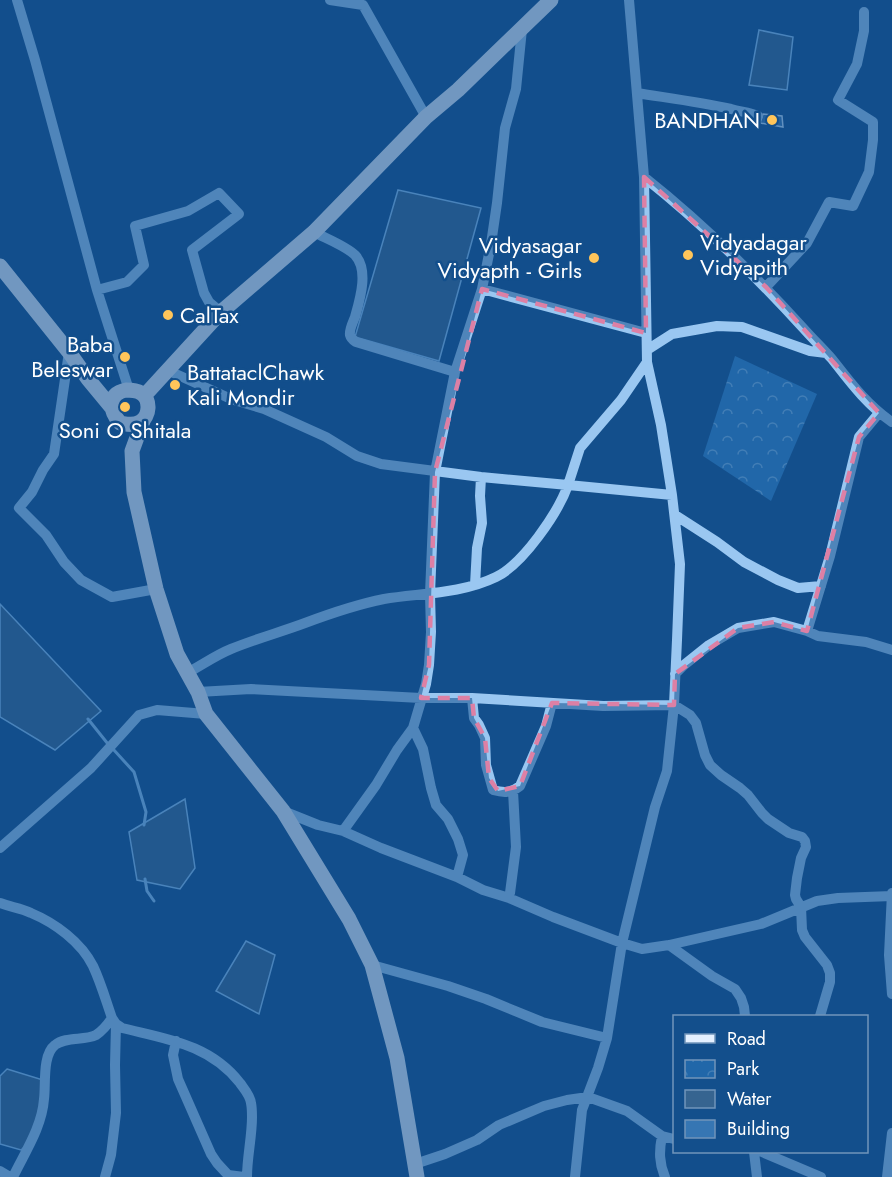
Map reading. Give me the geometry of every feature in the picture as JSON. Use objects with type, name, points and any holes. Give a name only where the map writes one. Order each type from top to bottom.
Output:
[{"type":"main road","points":[[145,395],[220,312],[314,232],[426,117],[458,90],[551,0]]},
{"type":"main road","points":[[0,266],[112,408],[120,423],[132,451],[134,492],[156,589],[177,654],[198,692],[206,714],[283,811],[349,919],[372,964],[397,1058],[416,1171]]},
{"type":"main road","points":[[88,379],[145,395],[148,409],[132,451]]},
{"type":"main road","points":[[112,408],[113,399],[125,391]]},
{"type":"main road","points":[[120,423],[128,425],[142,421]]},
{"type":"street","points":[[17,0],[125,391]]},
{"type":"street","points":[[330,0],[368,3],[426,117]]},
{"type":"street","points":[[575,1177],[579,1123],[607,1038],[622,943],[655,807],[667,771],[674,705],[680,564],[661,424],[647,362],[644,177],[629,0]]},
{"type":"street","points":[[766,287],[807,243],[829,202],[853,207],[869,172],[873,122],[838,100],[857,64],[864,32],[864,12]]},
{"type":"street","points":[[343,831],[413,728],[426,684],[431,632],[430,594],[435,472],[455,372],[482,289],[494,224],[505,128],[516,89],[522,29]]},
{"type":"street","points":[[637,93],[706,104],[758,116]]},
{"type":"street","points":[[644,177],[683,208],[766,287],[826,353],[850,384],[879,413],[892,422]]},
{"type":"street","points":[[97,290],[127,282],[144,265],[135,226],[188,211],[219,193],[239,214],[192,250],[204,292],[209,302],[220,312]]},
{"type":"street","points":[[314,232],[353,252],[359,260],[363,273],[350,335],[352,339],[455,372]]},
{"type":"street","points":[[482,289],[646,333]]},
{"type":"street","points":[[647,350],[672,334],[725,326],[742,327],[810,351],[826,353]]},
{"type":"street","points":[[69,352],[54,454],[20,508],[46,535],[64,562],[81,580],[112,597],[156,589]]},
{"type":"street","points":[[187,673],[230,650],[326,616],[383,600],[475,585],[497,577],[522,555],[551,519],[563,499],[580,448],[621,400],[647,362]]},
{"type":"street","points":[[167,370],[231,399],[264,409],[326,437],[357,456],[381,464],[481,477],[672,495]]},
{"type":"street","points":[[807,631],[841,515],[859,437],[879,413]]},
{"type":"street","points":[[475,585],[477,548],[482,523],[481,477]]},
{"type":"street","points":[[675,515],[744,562],[778,580],[798,588],[820,586]]},
{"type":"street","points":[[675,674],[709,645],[738,628],[774,622],[818,636],[866,642],[892,650]]},
{"type":"street","points":[[198,692],[251,689],[603,706],[674,705],[690,715],[696,723],[710,765],[748,795],[768,819],[789,833],[802,837],[805,841],[806,847],[801,858],[795,890],[796,899],[801,907],[802,930],[827,965],[830,973],[830,982],[821,1015]]},
{"type":"street","points":[[472,698],[474,718],[485,738],[486,765],[493,790],[498,791],[513,791],[520,786],[546,726],[552,703]]},
{"type":"street","points":[[0,848],[92,768],[139,715],[157,710],[206,714]]},
{"type":"street","points":[[413,728],[423,749],[436,805],[448,819],[463,855],[457,877]]},
{"type":"street","points":[[510,893],[516,847],[513,791]]},
{"type":"street","points":[[283,811],[318,825],[343,831],[457,877],[483,890],[642,949],[761,924],[817,901],[892,895],[889,955],[892,994]]},
{"type":"street","points":[[0,903],[29,912],[73,939],[92,964],[114,1021],[116,1113],[111,1155],[105,1177]]},
{"type":"street","points":[[669,945],[712,976],[735,989],[741,998],[745,1015]]},
{"type":"street","points":[[372,964],[448,986],[543,1022],[607,1038]]},
{"type":"street","points":[[114,1021],[122,1029],[176,1041],[193,1047],[207,1054],[232,1073],[248,1094],[252,1104],[252,1136],[245,1177],[228,1175],[211,1154],[178,1078],[173,1055],[176,1041]]},
{"type":"street","points":[[0,1171],[12,1177],[34,1134],[44,1101],[46,1061],[55,1044],[96,1034],[114,1021]]},
{"type":"street","points":[[416,1171],[445,1154],[477,1140],[499,1125],[544,1106],[588,1097],[627,1111],[662,1136],[673,1139]]},
{"type":"street","points":[[887,1177],[892,1133]]},
{"type":"street","points":[[662,1136],[659,1156],[665,1177]]},
{"type":"street","points":[[754,1153],[757,1177]]},
{"type":"street","points":[[764,1153],[821,1177]]},
{"type":"highlighted area","points":[[644,177],[766,287],[879,413],[859,437],[807,631],[774,622],[738,628],[675,674],[674,705],[552,703],[520,786],[498,791],[489,778],[485,738],[474,718],[472,698],[421,698],[429,665],[435,472],[482,289],[646,333]]},
{"type":"green space","points":[[735,356],[817,394],[771,501],[703,456]]},
{"type":"water","points":[[759,30],[793,37],[787,90],[749,85]]},
{"type":"water","points":[[398,190],[481,208],[439,361],[355,337]]},
{"type":"water","points":[[0,604],[101,711],[55,750],[0,717]]},
{"type":"water","points":[[185,799],[195,868],[180,889],[137,880],[129,832]]},
{"type":"water","points":[[246,941],[275,955],[259,1014],[216,991]]},
{"type":"water","points":[[7,1069],[43,1080],[36,1136],[21,1150],[0,1144],[0,1076]]},
{"type":"building","name":"BANDHAN","points":[[763,114],[782,116],[783,127],[760,123]]},
{"type":"waterway","points":[[88,719],[108,744]]},
{"type":"waterway","points":[[113,749],[134,772],[146,812],[144,825]]},
{"type":"waterway","points":[[145,879],[147,891],[154,901]]},
{"type":"place","name":"BANDHAN","points":[[772,120]]},
{"type":"place","name":"Vidyadagar Vidyapith","points":[[688,255]]},
{"type":"place","name":"Vidyasagar Vidyapth - Girls","points":[[594,258]]},
{"type":"place","name":"CalTax","points":[[168,315]]},
{"type":"place","name":"Baba Beleswar","points":[[125,357]]},
{"type":"place","name":"BattataclChawk Kali Mondir","points":[[175,385]]},
{"type":"place","name":"Soni O Shitala","points":[[125,407]]}]
